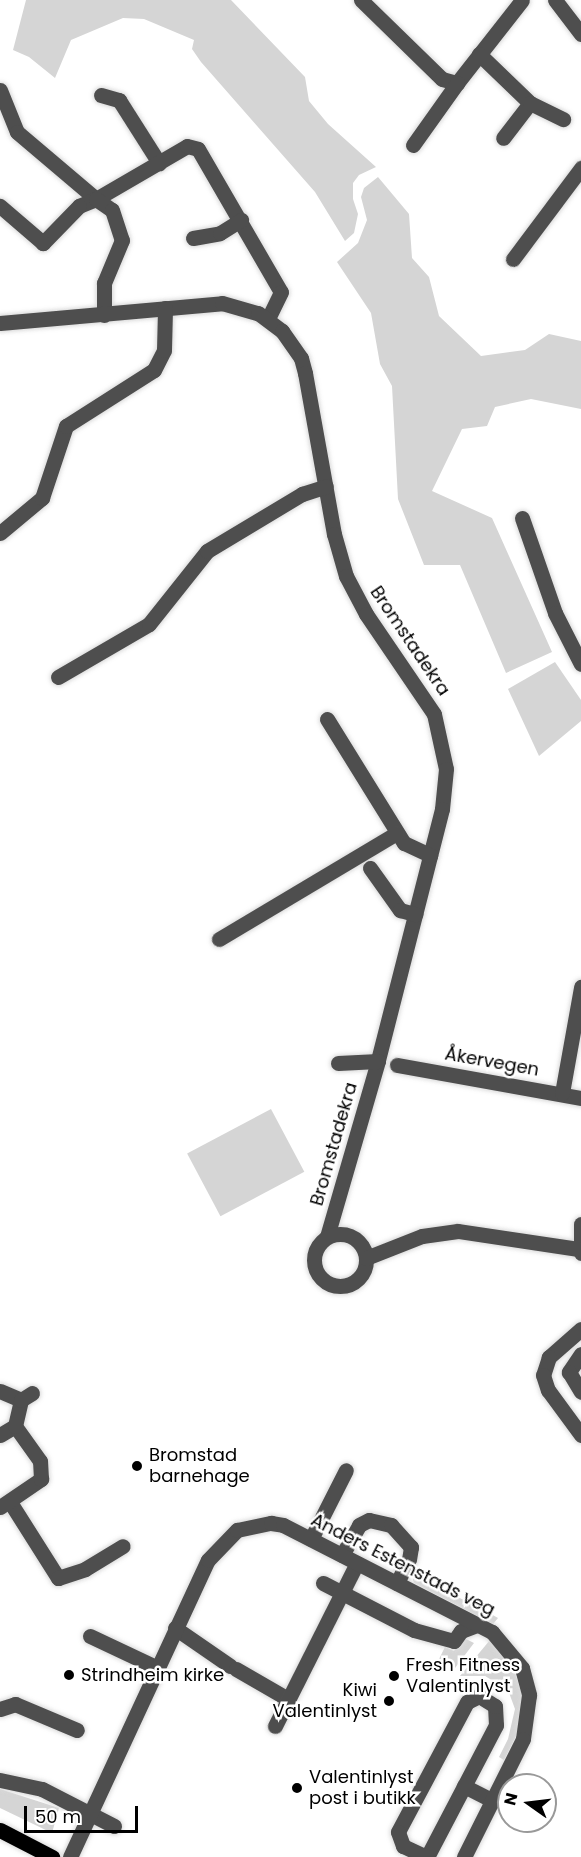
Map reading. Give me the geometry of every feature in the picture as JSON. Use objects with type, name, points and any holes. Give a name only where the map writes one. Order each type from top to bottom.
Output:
[{"type":"main road","points":[[0,1830],[52,1857]]},
{"type":"street","points":[[361,0],[441,79],[457,83]]},
{"type":"street","points":[[413,145],[457,83],[522,0]]},
{"type":"street","points":[[555,0],[581,34]]},
{"type":"street","points":[[479,54],[530,103],[563,119]]},
{"type":"street","points":[[2,92],[17,132],[112,210],[122,240],[104,283],[104,315]]},
{"type":"street","points":[[101,94],[119,100],[159,163]]},
{"type":"street","points":[[503,138],[530,103]]},
{"type":"street","points":[[0,206],[43,243],[80,206],[187,146],[198,149],[281,292],[268,319]]},
{"type":"street","points":[[513,259],[581,168]]},
{"type":"street","points":[[194,238],[211,236],[241,220]]},
{"type":"street","name":"Bromstadekra","points":[[0,323],[222,303],[246,308],[268,319],[282,331],[301,358],[339,556],[356,597],[422,691],[440,730],[445,788],[378,1061],[327,1237],[316,1247],[313,1262],[326,1283],[341,1287],[357,1281],[366,1258]]},
{"type":"street","points":[[0,533],[42,498],[66,426],[154,370],[164,350],[165,308]]},
{"type":"street","points":[[58,677],[148,624],[207,551],[302,494],[326,486]]},
{"type":"street","points":[[522,518],[555,613],[581,664]]},
{"type":"street","points":[[327,719],[397,833],[409,848],[430,855]]},
{"type":"street","points":[[219,939],[397,833]]},
{"type":"street","points":[[370,868],[400,910],[415,914]]},
{"type":"street","points":[[562,1094],[581,987]]},
{"type":"street","name":"Bromstadekra","points":[[338,1063],[378,1061]]},
{"type":"street","name":"Åkervegen","points":[[397,1065],[581,1098]]},
{"type":"street","points":[[327,1237],[335,1234],[352,1237],[366,1258],[422,1236],[458,1231],[580,1251],[581,1224]]},
{"type":"street","points":[[581,1329],[549,1357],[543,1376],[548,1389],[581,1435]]},
{"type":"street","points":[[581,1354],[569,1372],[581,1392]]},
{"type":"street","points":[[0,1391],[26,1396],[15,1426],[0,1435]]},
{"type":"street","points":[[15,1426],[42,1471],[37,1485],[5,1505],[58,1578],[85,1569],[123,1546]]},
{"type":"street","points":[[311,1539],[346,1470]]},
{"type":"street","points":[[342,1555],[359,1525],[369,1520],[391,1525],[411,1547],[410,1559],[397,1583]]},
{"type":"street","name":"Anders Estenstads veg","points":[[70,1857],[92,1814],[208,1560],[237,1530],[271,1523],[311,1539],[477,1625],[508,1648],[522,1668],[529,1695],[523,1739],[464,1857]]},
{"type":"street","points":[[275,1726],[357,1563]]},
{"type":"street","points":[[323,1583],[414,1630],[454,1641],[461,1631],[477,1625]]},
{"type":"street","points":[[175,1628],[233,1667],[288,1699]]},
{"type":"street","points":[[90,1636],[158,1668]]},
{"type":"street","points":[[479,1696],[495,1706],[498,1715],[427,1857],[403,1846],[398,1832],[467,1702],[479,1696]]},
{"type":"street","points":[[0,1709],[15,1704],[77,1730]]},
{"type":"street","points":[[0,1779],[42,1789],[114,1826]]},
{"type":"street","points":[[464,1786],[493,1801]]},
{"type":"shaded area","points":[[26,0],[231,0],[305,77],[309,101],[328,124],[376,167],[359,175],[353,183],[353,199],[358,214],[354,233],[345,241],[315,192],[201,62],[192,49],[194,40],[144,19],[123,18],[71,40],[55,78],[29,57],[13,50]]},
{"type":"shaded area","points":[[378,177],[409,214],[412,258],[429,277],[439,316],[481,356],[525,350],[549,334],[581,341],[581,409],[531,399],[495,407],[487,426],[462,429],[432,491],[492,518],[552,652],[506,673],[460,565],[424,565],[398,499],[392,386],[380,364],[371,313],[337,262],[358,243],[367,220],[361,197],[364,188]]},
{"type":"shaded area","points":[[555,662],[581,700],[581,721],[539,756],[508,689]]},
{"type":"shaded area","points":[[271,1109],[304,1172],[220,1216],[187,1154]]},
{"type":"shaded area","points":[[411,1574],[498,1618],[493,1624],[414,1583]]},
{"type":"shaded area","points":[[462,1637],[474,1643],[455,1668],[438,1661],[445,1647],[454,1651]]},
{"type":"shaded area","points":[[490,1640],[512,1664],[523,1698],[518,1732],[504,1760],[499,1757],[508,1739],[515,1709],[508,1690],[485,1676],[460,1676]]},
{"type":"shaded area","points":[[0,1789],[59,1808],[52,1833],[0,1808]]},
{"type":"place","name":"Bromstad barnehage","points":[[137,1466]]},
{"type":"place","name":"Strindheim kirke","points":[[69,1675]]},
{"type":"place","name":"Fresh Fitness Valentinlyst","points":[[394,1676]]},
{"type":"place","name":"Kiwi Valentinlyst","points":[[389,1701]]},
{"type":"place","name":"Valentinlyst post i butikk","points":[[297,1788]]}]
